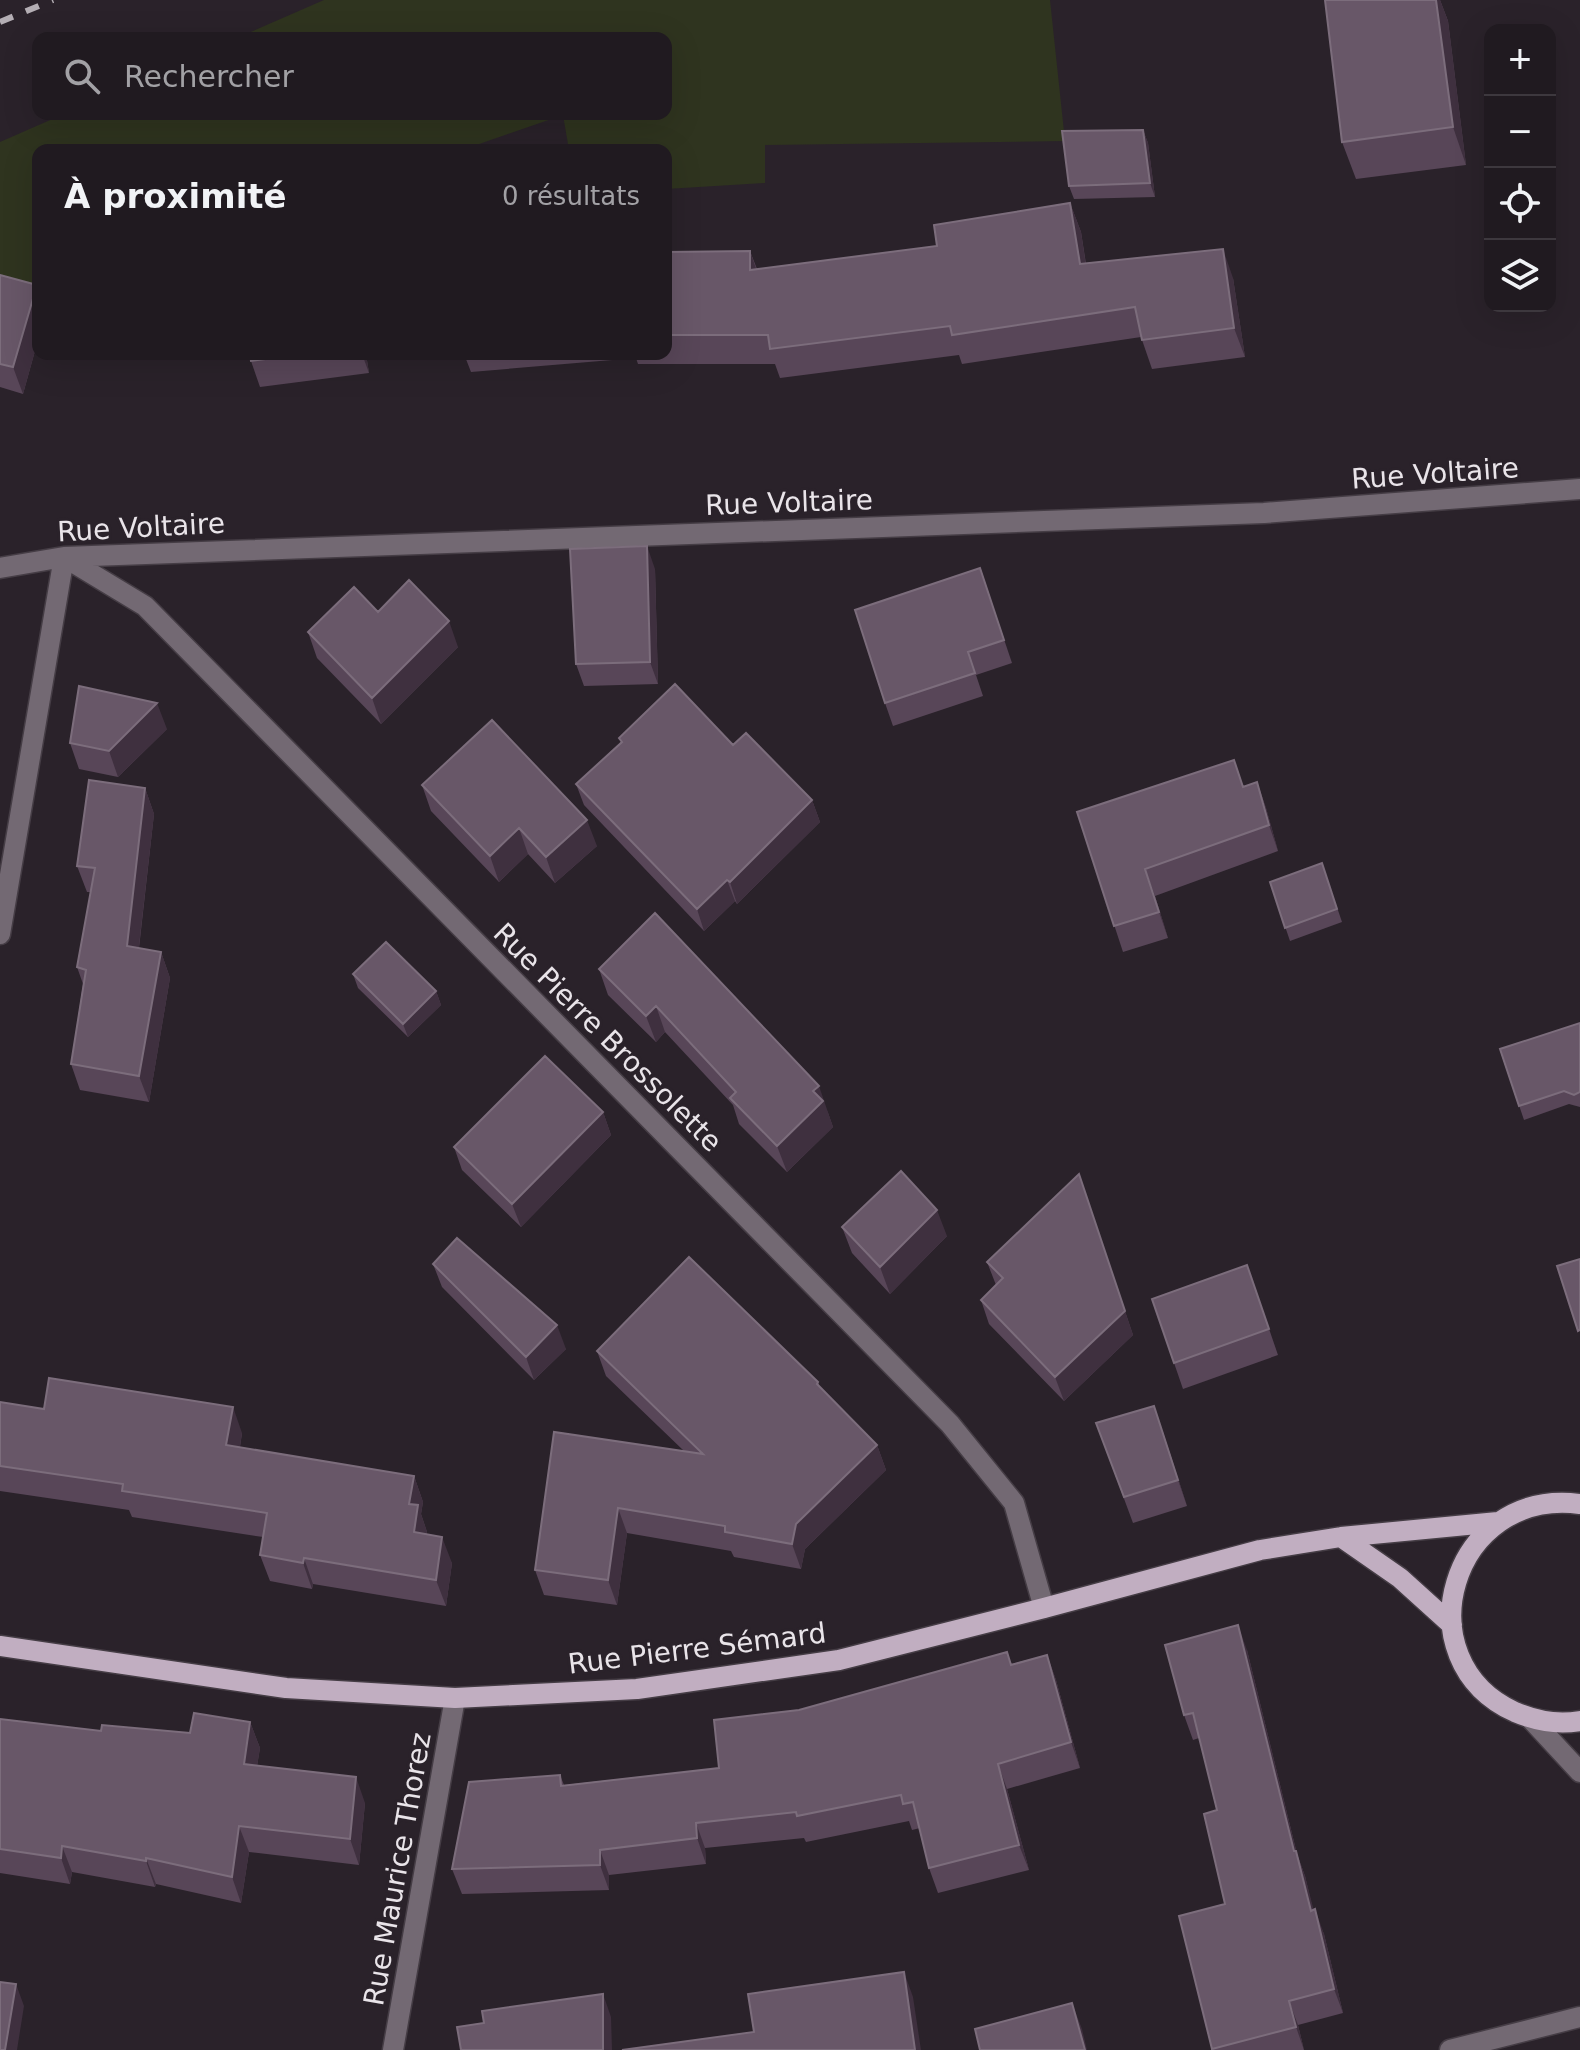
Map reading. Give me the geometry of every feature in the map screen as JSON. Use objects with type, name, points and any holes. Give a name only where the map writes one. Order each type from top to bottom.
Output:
[{"type":"main road","points":[[1580,1504],[1559,1501],[1527,1507],[1498,1522],[1476,1542],[1460,1567],[1452,1596],[1452,1625],[1460,1657],[1477,1684],[1501,1705],[1531,1719],[1565,1724],[1580,1721]]},
{"type":"main road","name":"Rue Pierre Sémard","points":[[0,1646],[286,1688],[455,1698],[637,1689],[839,1660],[1260,1550],[1341,1537],[1498,1522]]},
{"type":"main road","points":[[1341,1537],[1400,1578],[1452,1625]]},
{"type":"street","name":"Rue Voltaire","points":[[0,568],[64,557],[1264,513],[1580,489]]},
{"type":"street","points":[[0,934],[64,557]]},
{"type":"street","name":"Rue Pierre Brossolette","points":[[64,557],[145,606],[950,1424],[1014,1503],[1044,1608]]},
{"type":"street","name":"Rue Maurice Thorez","points":[[393,2050],[455,1698]]},
{"type":"street","points":[[1531,1719],[1580,1772]]},
{"type":"street","points":[[1450,2050],[1580,2017]]},
{"type":"green space","points":[[324,0],[1050,0],[1065,141],[765,145],[765,183],[672,189],[672,144],[568,144],[564,120],[672,120],[672,32],[251,32]]},
{"type":"green space","points":[[50,120],[549,120],[479,144],[32,144],[32,284],[0,287],[0,142]]},
{"type":"building","points":[[1325,0],[1436,0],[1453,127],[1342,142]]},
{"type":"building","points":[[1143,130],[1150,183],[1069,186],[1062,131]]},
{"type":"building","points":[[1070,203],[1080,264],[1223,249],[1234,328],[1142,340],[1135,307],[952,335],[950,326],[770,349],[768,335],[672,335],[672,252],[750,251],[750,270],[937,246],[934,225]]},
{"type":"building","points":[[0,275],[32,284],[32,302],[13,367],[0,364]]},
{"type":"building","points":[[647,546],[650,662],[576,664],[570,549]]},
{"type":"building","points":[[980,568],[1004,640],[968,652],[975,673],[885,703],[855,610]]},
{"type":"building","points":[[409,580],[449,621],[372,698],[308,632],[354,587],[378,612]]},
{"type":"building","points":[[675,684],[733,745],[746,733],[812,800],[730,882],[727,880],[697,909],[576,784],[622,742],[619,738]]},
{"type":"building","points":[[79,686],[157,703],[109,751],[70,743]]},
{"type":"building","points":[[492,720],[587,820],[546,857],[519,828],[490,856],[422,785]]},
{"type":"building","points":[[1234,760],[1243,787],[1257,782],[1269,825],[1145,869],[1159,912],[1114,926],[1077,812]]},
{"type":"building","points":[[89,780],[145,788],[127,946],[161,952],[139,1076],[71,1064],[86,970],[77,967],[95,868],[77,866]]},
{"type":"building","points":[[1322,863],[1337,909],[1285,928],[1270,882]]},
{"type":"building","points":[[655,913],[819,1086],[813,1091],[823,1101],[777,1146],[730,1098],[736,1092],[656,1006],[646,1016],[599,969]]},
{"type":"building","points":[[386,942],[436,991],[403,1024],[353,974]]},
{"type":"building","points":[[1580,1023],[1580,1092],[1574,1095],[1564,1091],[1519,1106],[1500,1049]]},
{"type":"building","points":[[545,1056],[603,1112],[512,1204],[454,1147]]},
{"type":"building","points":[[901,1171],[937,1210],[880,1267],[842,1227]]},
{"type":"building","points":[[1079,1174],[1125,1311],[1055,1377],[981,1300],[1003,1278],[987,1262]]},
{"type":"building","points":[[457,1238],[557,1325],[526,1357],[433,1264]]},
{"type":"building","points":[[689,1257],[818,1382],[877,1445],[796,1524],[792,1544],[725,1532],[725,1526],[618,1508],[608,1580],[535,1570],[554,1432],[703,1454],[597,1351]]},
{"type":"building","points":[[1580,1259],[1580,1330],[1578,1331],[1557,1266]]},
{"type":"building","points":[[1247,1265],[1269,1329],[1174,1363],[1152,1299]]},
{"type":"building","points":[[49,1378],[233,1407],[226,1445],[414,1476],[409,1504],[418,1505],[414,1532],[442,1537],[436,1580],[304,1558],[303,1563],[260,1555],[267,1513],[122,1491],[123,1484],[0,1466],[0,1402],[44,1409]]},
{"type":"building","points":[[1154,1406],[1178,1480],[1124,1497],[1096,1423]]},
{"type":"building","points":[[1238,1625],[1294,1851],[1311,1911],[1315,1909],[1334,1989],[1289,2001],[1296,2027],[1212,2049],[1179,1916],[1225,1904],[1204,1814],[1217,1810],[1193,1713],[1184,1715],[1165,1645]]},
{"type":"building","points":[[1007,1652],[1011,1665],[1047,1655],[1071,1742],[998,1764],[1019,1845],[929,1868],[913,1802],[903,1804],[901,1795],[797,1816],[796,1812],[696,1823],[697,1838],[600,1850],[600,1865],[452,1869],[469,1782],[560,1775],[561,1786],[719,1768],[714,1720],[799,1710]]},
{"type":"building","points":[[194,1713],[250,1722],[244,1764],[356,1777],[350,1839],[239,1826],[232,1877],[146,1858],[146,1861],[62,1846],[61,1858],[0,1849],[0,1719],[101,1731],[102,1725],[190,1733]]},
{"type":"building","points":[[904,1972],[915,2050],[622,2050],[754,2032],[748,1994]]},
{"type":"building","points":[[0,1982],[16,1984],[5,2050],[0,2050]]},
{"type":"building","points":[[603,1994],[603,2050],[461,2050],[457,2027],[484,2023],[482,2011]]},
{"type":"building","points":[[1072,2003],[1085,2050],[980,2050],[975,2029]]},
{"type":"railway","points":[[0,22],[53,0]]}]
